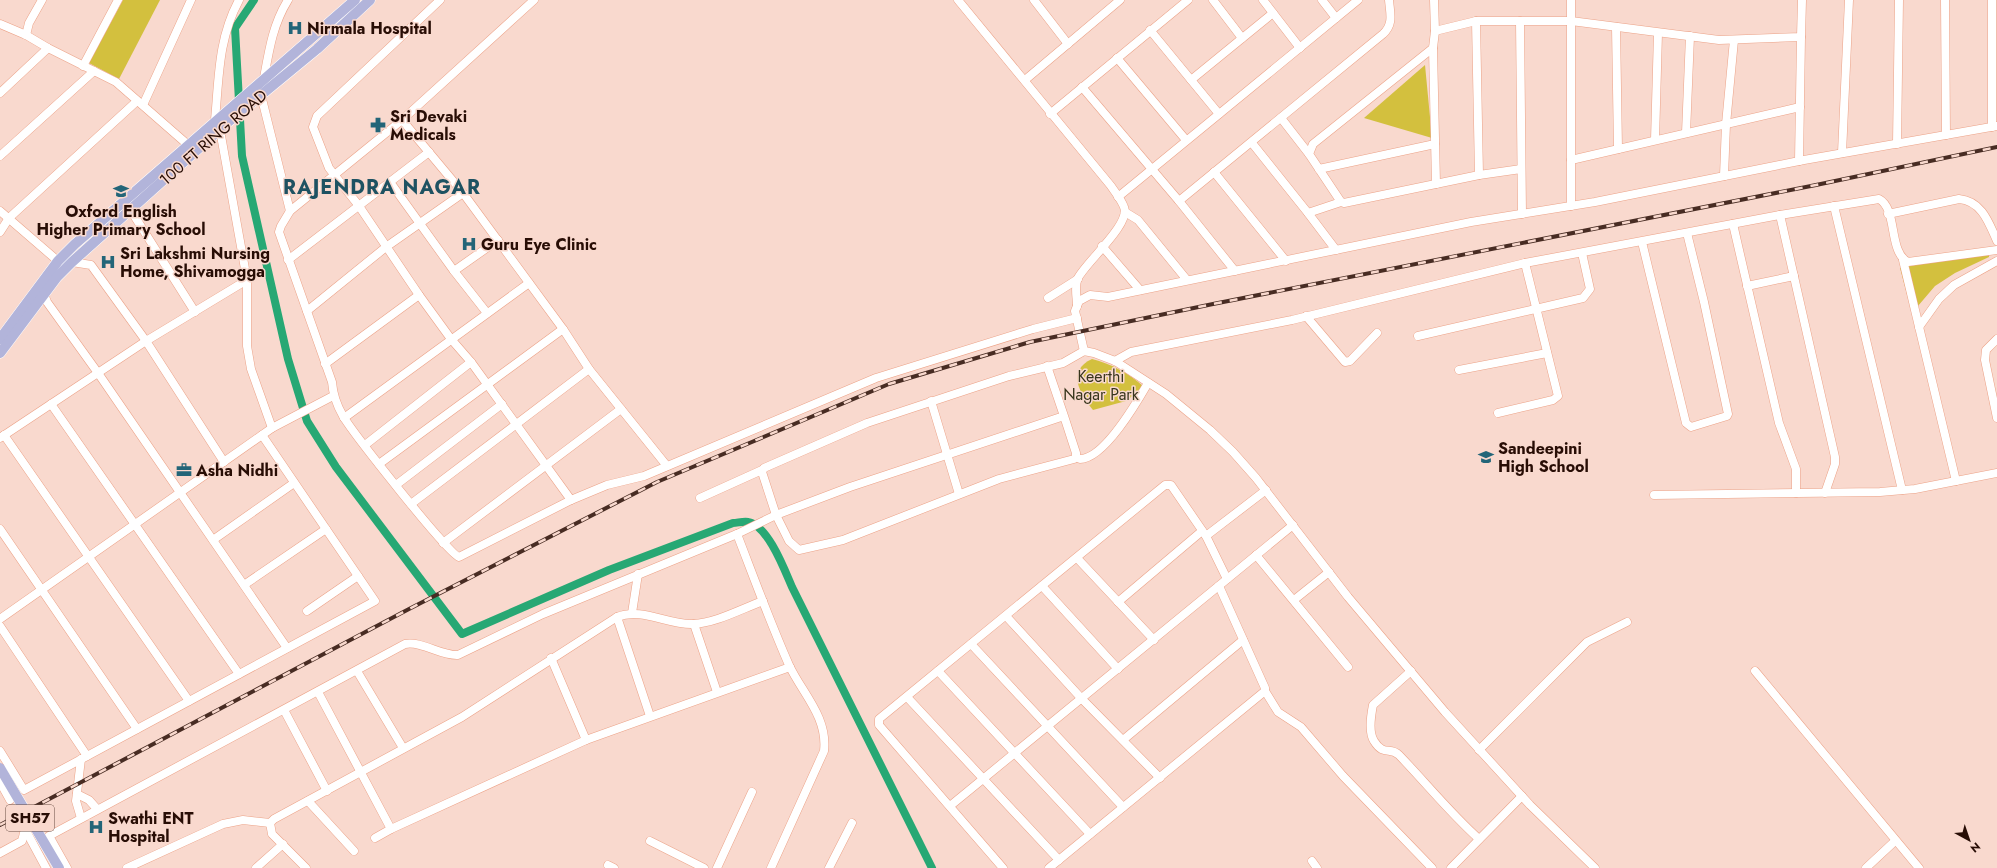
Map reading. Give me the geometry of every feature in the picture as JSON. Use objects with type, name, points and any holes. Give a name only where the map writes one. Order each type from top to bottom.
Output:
[{"type":"main road","name":"100 FT RING ROAD","points":[[0,353],[44,294],[65,261],[130,209],[221,122],[254,86],[355,0]]},
{"type":"main road","name":"100 FT RING ROAD","points":[[221,122],[258,98],[316,49],[370,0]]},
{"type":"main road","points":[[0,339],[65,261],[187,144],[221,122]]},
{"type":"main road","name":"SH57","points":[[0,768],[59,868]]},
{"type":"street","points":[[26,35],[29,23],[42,0]]},
{"type":"street","points":[[83,66],[118,0]]},
{"type":"street","points":[[0,232],[9,218],[140,103],[192,0]]},
{"type":"street","points":[[238,0],[221,44],[221,122],[247,280],[246,346],[251,369],[272,428]]},
{"type":"street","points":[[264,78],[271,37],[280,13],[288,0]]},
{"type":"street","points":[[534,0],[402,120],[290,211],[281,226],[280,232],[288,260],[332,382],[333,396],[344,418],[442,543],[455,556],[461,557],[571,500],[607,485],[644,476],[876,378],[1076,318]]},
{"type":"street","points":[[958,0],[1110,186],[1125,208],[1125,212],[1119,227],[1087,263],[1078,279],[1076,286],[1077,306]]},
{"type":"street","points":[[1034,0],[1068,44]]},
{"type":"street","points":[[1050,114],[1188,0]]},
{"type":"street","points":[[1213,0],[1242,38]]},
{"type":"street","points":[[1263,0],[1300,48]]},
{"type":"street","points":[[1322,0],[1336,18]]},
{"type":"street","points":[[1118,197],[1358,0]]},
{"type":"street","points":[[1179,201],[1252,143],[1389,29],[1391,22],[1389,0]]},
{"type":"street","points":[[1434,0],[1435,31],[1432,48],[1436,184]]},
{"type":"street","points":[[1571,0],[1571,206]]},
{"type":"street","points":[[1799,161],[1802,0]]},
{"type":"street","points":[[1842,153],[1849,0]]},
{"type":"street","points":[[1897,144],[1899,0]]},
{"type":"street","points":[[1945,0],[1946,135]]},
{"type":"street","points":[[1084,351],[1075,311],[1079,301],[1090,295],[1108,297],[1471,222],[1571,206],[1799,161],[1994,127],[1992,0]]},
{"type":"street","points":[[434,2],[317,116],[313,127],[329,168],[359,206],[418,295],[487,383],[545,466],[571,500]]},
{"type":"street","points":[[1024,80],[1068,44],[1115,2]]},
{"type":"street","points":[[1191,80],[1273,13]]},
{"type":"street","points":[[1435,31],[1476,21],[1571,21],[1658,34],[1719,40],[1801,37]]},
{"type":"street","points":[[1476,21],[1479,175]]},
{"type":"street","points":[[1520,21],[1522,214]]},
{"type":"street","points":[[2,27],[26,35],[48,48],[116,82],[187,144]]},
{"type":"street","points":[[1616,27],[1618,149]]},
{"type":"street","points":[[1150,30],[1219,114]]},
{"type":"street","points":[[1655,140],[1658,34]]},
{"type":"street","points":[[1686,133],[1690,36]]},
{"type":"street","points":[[1724,176],[1726,124],[1734,40]]},
{"type":"street","points":[[0,92],[48,48]]},
{"type":"street","points":[[1309,154],[1313,144],[1432,48]]},
{"type":"street","points":[[1116,58],[1186,140]]},
{"type":"street","points":[[0,156],[94,71]]},
{"type":"street","points":[[254,86],[290,211]]},
{"type":"street","points":[[1082,87],[1152,168],[1235,271]]},
{"type":"street","points":[[1571,160],[1800,107]]},
{"type":"street","points":[[1281,118],[1309,154],[1340,202]]},
{"type":"street","points":[[402,120],[463,193],[563,329],[589,369],[667,466]]},
{"type":"street","points":[[1252,143],[1336,250]]},
{"type":"street","points":[[1319,169],[1435,144]]},
{"type":"street","points":[[288,260],[429,152]]},
{"type":"street","points":[[1308,213],[1340,202],[1344,203],[1479,175],[1522,169]]},
{"type":"street","points":[[1214,172],[1286,261]]},
{"type":"street","points":[[390,182],[454,271],[487,313]]},
{"type":"street","points":[[307,311],[386,247],[463,193]]},
{"type":"street","points":[[1115,361],[1131,352],[1306,316],[1525,263],[1642,242],[1780,214],[1879,199],[1886,205],[1900,256],[1903,260],[1956,481]]},
{"type":"street","points":[[1888,214],[1959,199],[1966,199],[1972,202],[1985,215],[1997,241]]},
{"type":"street","points":[[1834,206],[1902,490]]},
{"type":"street","points":[[130,209],[195,312]]},
{"type":"street","points":[[0,211],[65,261],[91,266],[146,341],[224,462]]},
{"type":"street","points":[[1125,212],[1138,220],[1188,280]]},
{"type":"street","points":[[1780,214],[1835,457],[1835,464],[1825,493]]},
{"type":"street","points":[[1733,224],[1746,286],[1779,423],[1796,469],[1796,493]]},
{"type":"street","points":[[1642,242],[1686,423],[1691,427],[1727,416],[1728,414],[1704,302],[1687,233]]},
{"type":"street","points":[[454,271],[498,240]]},
{"type":"street","points":[[1102,246],[1140,290]]},
{"type":"street","points":[[1903,260],[1912,263],[1997,250]]},
{"type":"street","points":[[1418,336],[1583,298],[1587,295],[1590,289],[1582,253]]},
{"type":"street","points":[[1919,327],[1939,299],[1954,285],[1997,261]]},
{"type":"street","points":[[1498,413],[1556,398],[1558,396],[1525,263]]},
{"type":"street","points":[[1746,286],[1794,276]]},
{"type":"street","points":[[1048,298],[1078,279]]},
{"type":"street","points":[[189,701],[89,557],[2,436],[146,341],[247,280]]},
{"type":"street","points":[[344,418],[529,283]]},
{"type":"street","points":[[44,294],[47,302],[98,373],[287,648]]},
{"type":"street","points":[[325,364],[418,295]]},
{"type":"street","points":[[1306,316],[1345,362],[1350,362],[1377,333]]},
{"type":"street","points":[[379,464],[487,383],[563,329]]},
{"type":"street","points":[[1997,340],[1986,350],[1985,360],[1997,418]]},
{"type":"street","points":[[700,498],[867,422],[1009,376],[1063,363],[1084,351],[1115,361],[1148,382],[1210,430],[1233,452],[1266,490],[1329,572],[1479,750],[1522,796],[1595,868]]},
{"type":"street","points":[[1459,370],[1547,353]]},
{"type":"street","points":[[365,445],[471,362]]},
{"type":"street","points":[[1048,366],[1076,452],[1076,457]]},
{"type":"street","points":[[411,504],[589,369]]},
{"type":"street","points":[[762,470],[776,515],[789,541],[799,550],[842,540],[999,479],[1076,457],[1080,459],[1090,457],[1109,440],[1133,409],[1148,382]]},
{"type":"street","points":[[0,619],[272,428],[315,407],[333,396]]},
{"type":"street","points":[[931,401],[959,494]]},
{"type":"street","points":[[51,404],[239,674]]},
{"type":"street","points":[[396,485],[502,404]]},
{"type":"street","points":[[442,543],[621,409]]},
{"type":"street","points":[[67,868],[49,836],[405,644],[410,643],[450,656],[458,656],[543,614],[737,534],[776,515],[850,487],[1064,416]]},
{"type":"street","points":[[0,751],[24,790],[375,601],[262,435]]},
{"type":"street","points":[[1654,495],[1825,493],[1902,490],[1997,473]]},
{"type":"street","points":[[213,540],[294,483]]},
{"type":"street","points":[[1003,868],[880,725],[879,719],[1165,485],[1168,484],[1204,533],[1227,579]]},
{"type":"street","points":[[1118,602],[1204,533],[1266,490]]},
{"type":"street","points":[[950,806],[1293,525]]},
{"type":"street","points":[[0,529],[137,729]]},
{"type":"street","points":[[244,585],[326,529]]},
{"type":"street","points":[[737,534],[790,667],[811,700],[818,716],[825,744],[824,751],[802,803],[771,868]]},
{"type":"street","points":[[1256,555],[1348,667]]},
{"type":"street","points":[[1077,558],[1154,640]]},
{"type":"street","points":[[1294,600],[1329,572]]},
{"type":"street","points":[[632,613],[638,574]]},
{"type":"street","points":[[307,611],[358,576]]},
{"type":"street","points":[[1042,586],[1118,669]]},
{"type":"street","points":[[1219,586],[1244,640],[1265,691],[1278,712],[1301,727],[1343,776],[1432,868]]},
{"type":"street","points":[[270,823],[274,819],[462,717],[551,658],[617,617],[632,613],[682,624],[694,624],[712,620],[763,601]]},
{"type":"street","points":[[1006,616],[1082,699],[1160,778]]},
{"type":"street","points":[[617,617],[650,716]]},
{"type":"street","points":[[1479,750],[1587,642],[1627,622]]},
{"type":"street","points":[[694,624],[717,692]]},
{"type":"street","points":[[0,626],[84,758],[76,801],[81,818]]},
{"type":"street","points":[[1123,740],[1244,640]]},
{"type":"street","points":[[971,644],[1047,727],[1124,807]]},
{"type":"street","points":[[551,658],[586,740]]},
{"type":"street","points":[[375,838],[391,829],[586,740],[790,667]]},
{"type":"street","points":[[357,671],[403,748]]},
{"type":"street","points":[[938,671],[1090,834]]},
{"type":"street","points":[[1411,671],[1373,705],[1372,740],[1382,750],[1397,753],[1459,820],[1479,839]]},
{"type":"street","points":[[1754,671],[1919,868]]},
{"type":"street","points":[[1049,868],[1265,691]]},
{"type":"street","points":[[318,692],[391,829]]},
{"type":"street","points":[[907,697],[1059,860]]},
{"type":"street","points":[[284,710],[327,791]]},
{"type":"street","points":[[1,785],[10,800]]},
{"type":"street","points":[[717,868],[752,792]]},
{"type":"street","points":[[77,794],[89,800],[97,809]]},
{"type":"street","points":[[1451,868],[1522,796]]},
{"type":"street","points":[[308,801],[354,851]]},
{"type":"street","points":[[127,868],[223,824],[243,820],[270,823]]},
{"type":"street","points":[[829,868],[852,822]]},
{"type":"street","points":[[270,823],[272,834],[306,868]]},
{"type":"street","points":[[0,853],[22,841],[25,829],[46,868]]},
{"type":"street","points":[[650,841],[704,868]]},
{"type":"street","points":[[1866,868],[1895,841]]},
{"type":"street","points":[[256,868],[283,844]]},
{"type":"green space","points":[[123,0],[160,0],[119,79],[89,63]]},
{"type":"green space","points":[[1425,65],[1432,138],[1364,118]]},
{"type":"green space","points":[[1989,250],[1989,257],[1955,273],[1935,286],[1912,313],[1900,268]]},
{"type":"green space","name":"Keerthi Nagar Park","points":[[1092,359],[1120,370],[1132,377],[1144,387],[1126,401],[1093,410],[1080,390],[1077,376],[1079,370],[1084,364]]},
{"type":"waterway","points":[[254,0],[235,28],[242,156],[288,359],[307,421],[336,467],[462,634],[609,570],[733,523],[748,522],[755,525],[762,531],[775,550],[932,868]]},
{"type":"railway","points":[[0,825],[409,609],[657,482],[889,384],[1030,342],[1213,304],[1816,185],[1997,147]]},
{"type":"place","name":"Nirmala Hospital","points":[[295,28]]},
{"type":"place","name":"Sri Devaki Medicals","points":[[378,125]]},
{"type":"place","name":"Oxford English Higher Primary School","points":[[121,191]]},
{"type":"place","name":"Guru Eye Clinic","points":[[469,244]]},
{"type":"place","name":"Sri Lakshmi Nursing Home, Shivamogga","points":[[108,262]]},
{"type":"place","name":"Sandeepini High School","points":[[1486,457]]},
{"type":"place","name":"Asha Nidhi","points":[[184,470]]},
{"type":"place","name":"Swathi ENT Hospital","points":[[96,827]]},
{"type":"district","name":"RAJENDRA NAGAR","points":[[382,187]]}]
